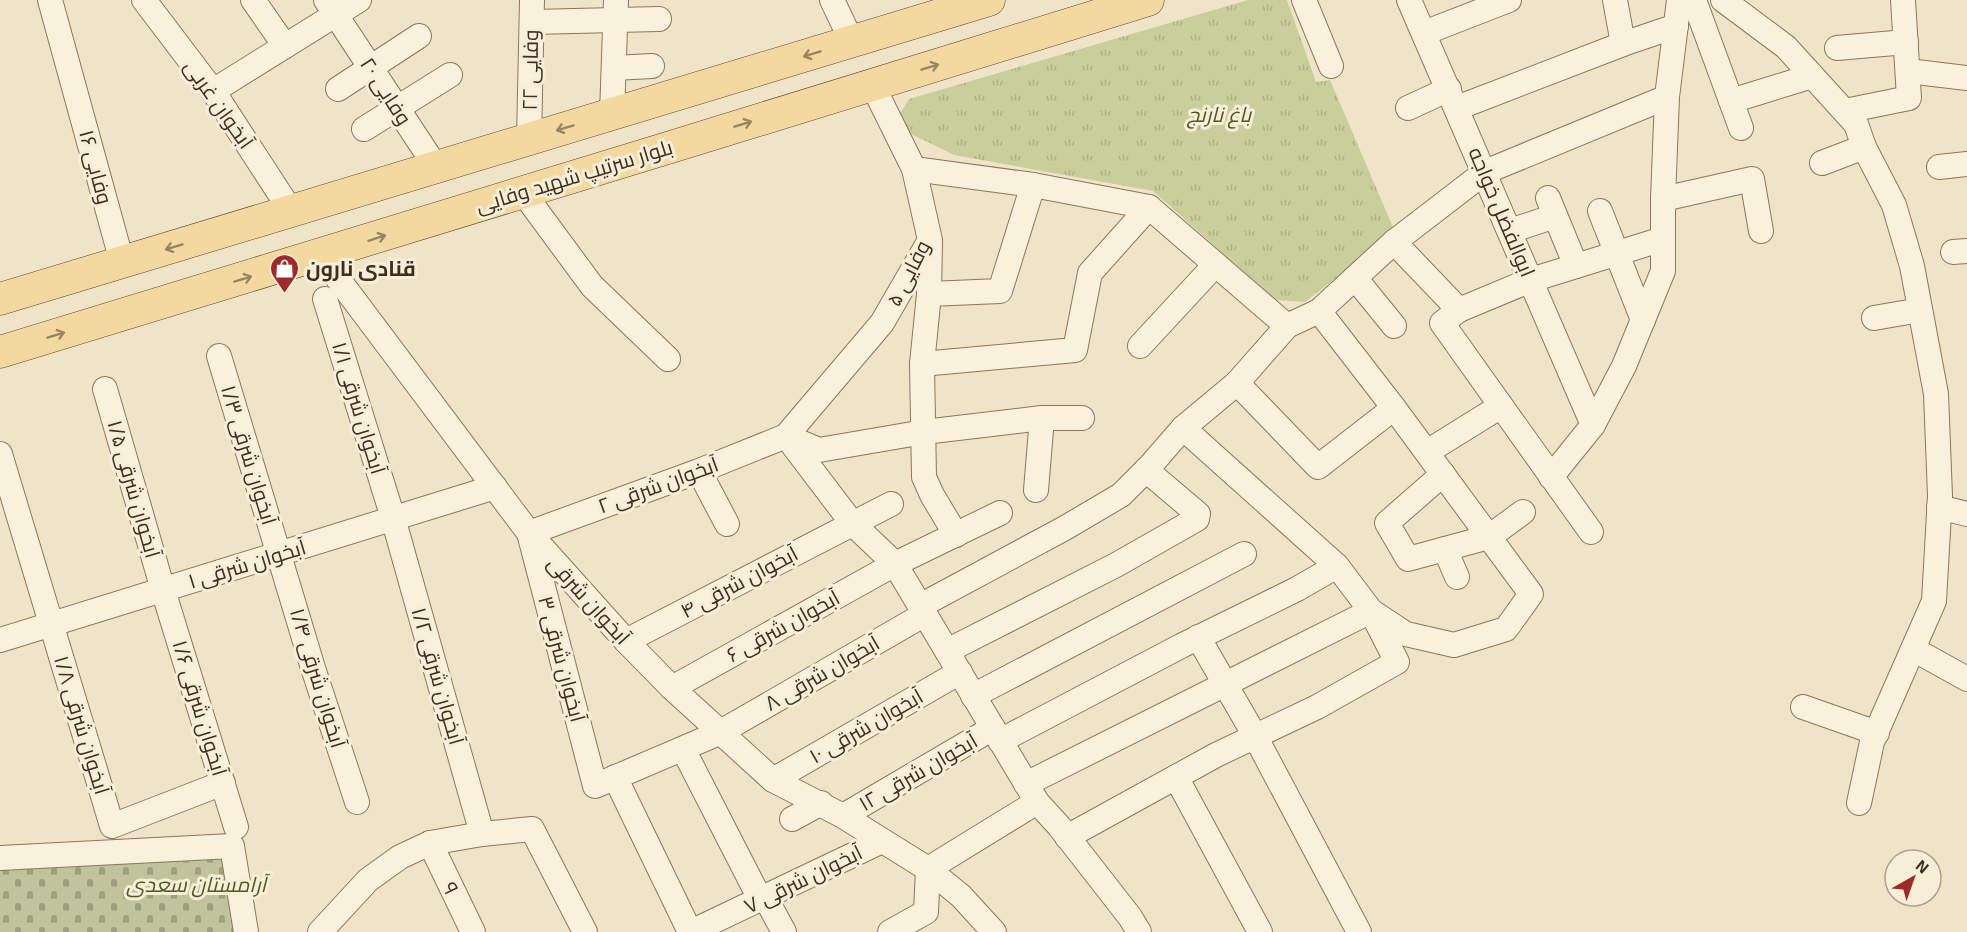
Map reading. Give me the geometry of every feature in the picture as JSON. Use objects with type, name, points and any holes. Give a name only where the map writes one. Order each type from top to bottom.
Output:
[{"type":"main road","points":[[2,292],[122,262],[989,0]]},
{"type":"main road","name":"بلوار سرتیپ شهید وفایی","points":[[0,352],[321,256],[522,191],[1148,0]]},
{"type":"main road","points":[[693,90],[705,135]]},
{"type":"street","name":"وفایی ۱۶","points":[[50,0],[122,262]]},
{"type":"street","name":"آبخوان غربی","points":[[144,0],[213,91],[291,212]]},
{"type":"street","points":[[254,0],[285,46]]},
{"type":"street","points":[[213,91],[285,46],[331,7],[359,0]]},
{"type":"street","points":[[832,0],[852,42]]},
{"type":"street","points":[[1304,0],[1331,66]]},
{"type":"street","name":"ابوالفضل خواجه","points":[[1409,0],[1593,425]]},
{"type":"street","points":[[1424,33],[1509,0]]},
{"type":"street","points":[[1615,0],[1623,44]]},
{"type":"street","points":[[1551,477],[1593,425],[1624,366],[1664,271],[1663,200],[1667,97],[1679,0]]},
{"type":"street","points":[[1694,0],[1741,128]]},
{"type":"street","points":[[1723,0],[1786,46],[1856,124],[1864,147],[1894,205],[1912,266],[1936,394],[1939,507],[1935,601],[1872,742],[1860,803]]},
{"type":"street","points":[[1845,111],[1909,98],[1903,0]]},
{"type":"street","name":"وفایی ۲۰","points":[[331,7],[436,167]]},
{"type":"street","points":[[532,11],[616,10],[659,19]]},
{"type":"street","points":[[612,114],[616,10]]},
{"type":"street","name":"وفایی ۲۲","points":[[529,140],[532,11]]},
{"type":"street","points":[[1408,108],[1453,98],[1676,26]]},
{"type":"street","points":[[338,88],[419,36]]},
{"type":"street","points":[[1837,48],[1906,42]]},
{"type":"street","points":[[614,68],[652,66]]},
{"type":"street","points":[[1908,71],[1967,78]]},
{"type":"street","points":[[364,129],[450,75]]},
{"type":"street","points":[[1731,101],[1812,76]]},
{"type":"street","name":"وفایی ۵","points":[[786,436],[882,323],[930,240],[914,169],[872,84]]},
{"type":"street","points":[[914,169],[1033,185],[1149,207],[1287,326],[1319,311],[1394,242],[1485,172],[1667,97]]},
{"type":"street","points":[[1822,163],[1864,147]]},
{"type":"street","points":[[1939,167],[1967,164]]},
{"type":"street","points":[[1663,200],[1752,179],[1761,231]]},
{"type":"street","points":[[929,294],[1000,291],[1033,185]]},
{"type":"street","points":[[522,191],[592,286],[668,358]]},
{"type":"street","points":[[922,364],[1076,350],[1090,273],[1149,207]]},
{"type":"street","points":[[1510,231],[1551,207],[1576,266]]},
{"type":"street","points":[[1600,211],[1643,320]]},
{"type":"street","points":[[1591,532],[1442,323],[1459,310],[1531,280],[1663,239]]},
{"type":"street","points":[[930,240],[929,294],[922,364],[924,477],[956,535]]},
{"type":"street","points":[[1394,242],[1459,310]]},
{"type":"street","name":"آبخوان شرقی","points":[[321,256],[529,533],[626,641],[672,688],[773,780],[821,803],[928,869],[961,896],[994,932]]},
{"type":"street","points":[[1140,346],[1215,265]]},
{"type":"street","points":[[1355,278],[1394,326]]},
{"type":"street","name":"آبخوان شرقی ۱/۱","points":[[325,299],[393,518]]},
{"type":"street","points":[[1874,318],[1920,310]]},
{"type":"street","points":[[1319,311],[1427,452],[1531,594],[1506,629],[1454,645],[1406,634],[1371,611]]},
{"type":"street","name":"آبخوان شرقی ۸","points":[[605,781],[719,733],[923,610],[1121,495],[1183,428],[1237,383],[1287,326]]},
{"type":"street","name":"آبخوان شرقی ۱/۳","points":[[219,356],[279,554]]},
{"type":"street","points":[[1237,383],[1318,467],[1394,408]]},
{"type":"street","name":"آبخوان شرقی ۱/۵","points":[[105,389],[163,590]]},
{"type":"street","points":[[1427,452],[1501,406]]},
{"type":"street","points":[[786,436],[819,450],[924,432],[1042,418],[1082,418]]},
{"type":"street","points":[[1036,489],[1042,418]]},
{"type":"street","points":[[1067,837],[1176,777],[1317,707],[1397,662],[1371,611],[1337,566],[1183,428]]},
{"type":"street","points":[[786,436],[852,523],[895,564],[1032,793],[1130,916],[1139,932]]},
{"type":"street","name":"آبخوان شرقی ۲","points":[[529,533],[699,471],[786,436]]},
{"type":"street","name":"آبخوان شرقی ۱/۸","points":[[0,454],[112,826],[223,783]]},
{"type":"street","points":[[947,651],[1116,565],[1197,519],[1198,514],[1146,470]]},
{"type":"street","points":[[699,471],[727,524]]},
{"type":"street","points":[[1443,474],[1387,523],[1408,559],[1489,537],[1523,512]]},
{"type":"street","name":"آبخوان شرقی ۱","points":[[0,640],[495,487]]},
{"type":"street","name":"آبخوان شرقی ۴","points":[[626,641],[891,504]]},
{"type":"street","points":[[1939,507],[1967,514]]},
{"type":"street","name":"آبخوان شرقی ۶","points":[[672,688],[895,564],[1000,513]]},
{"type":"street","name":"آبخوان شرقی ۱/۲","points":[[393,518],[482,834]]},
{"type":"street","name":"آبخوان شرقی ۳","points":[[529,533],[605,781],[691,932]]},
{"type":"street","points":[[1445,549],[1457,577]]},
{"type":"street","name":"آبخوان شرقی ۱/۴","points":[[279,554],[357,802]]},
{"type":"street","points":[[974,696],[1244,554]]},
{"type":"street","name":"آبخوان شرقی ۱۲","points":[[843,816],[997,735],[1297,590],[1337,566]]},
{"type":"street","name":"آبخوان شرقی ۱/۶","points":[[163,590],[236,826]]},
{"type":"street","points":[[890,932],[926,912],[928,869],[1032,793],[1225,684],[1371,611]]},
{"type":"street","points":[[1198,637],[1255,736],[1359,932]]},
{"type":"street","points":[[1913,649],[1967,679]]},
{"type":"street","name":"آبخوان شرقی ۱۰","points":[[773,780],[960,672]]},
{"type":"street","points":[[1803,707],[1876,733]]},
{"type":"street","points":[[683,749],[762,898],[784,932]]},
{"type":"street","points":[[1176,777],[1260,932]]},
{"type":"street","points":[[792,819],[821,803]]},
{"type":"street","points":[[320,932],[368,880],[400,857],[430,843],[532,828],[585,932]]},
{"type":"street","name":"آبخوان شرقی ۷","points":[[691,932],[882,841]]},
{"type":"street","name":"۹","points":[[430,843],[473,932]]},
{"type":"street","points":[[0,858],[232,846],[246,932]]},
{"type":"green space","name":"باغ نارنج","points":[[1248,0],[1287,0],[1316,82],[1330,80],[1395,232],[1305,302],[1275,300],[1153,191],[954,155],[907,132],[900,114],[909,99]]},
{"type":"green space","name":"آرامستان سعدی","points":[[242,832],[258,932],[0,932],[0,851]]},
{"type":"place","name":"قنادی نارون","points":[[285,294]]}]
